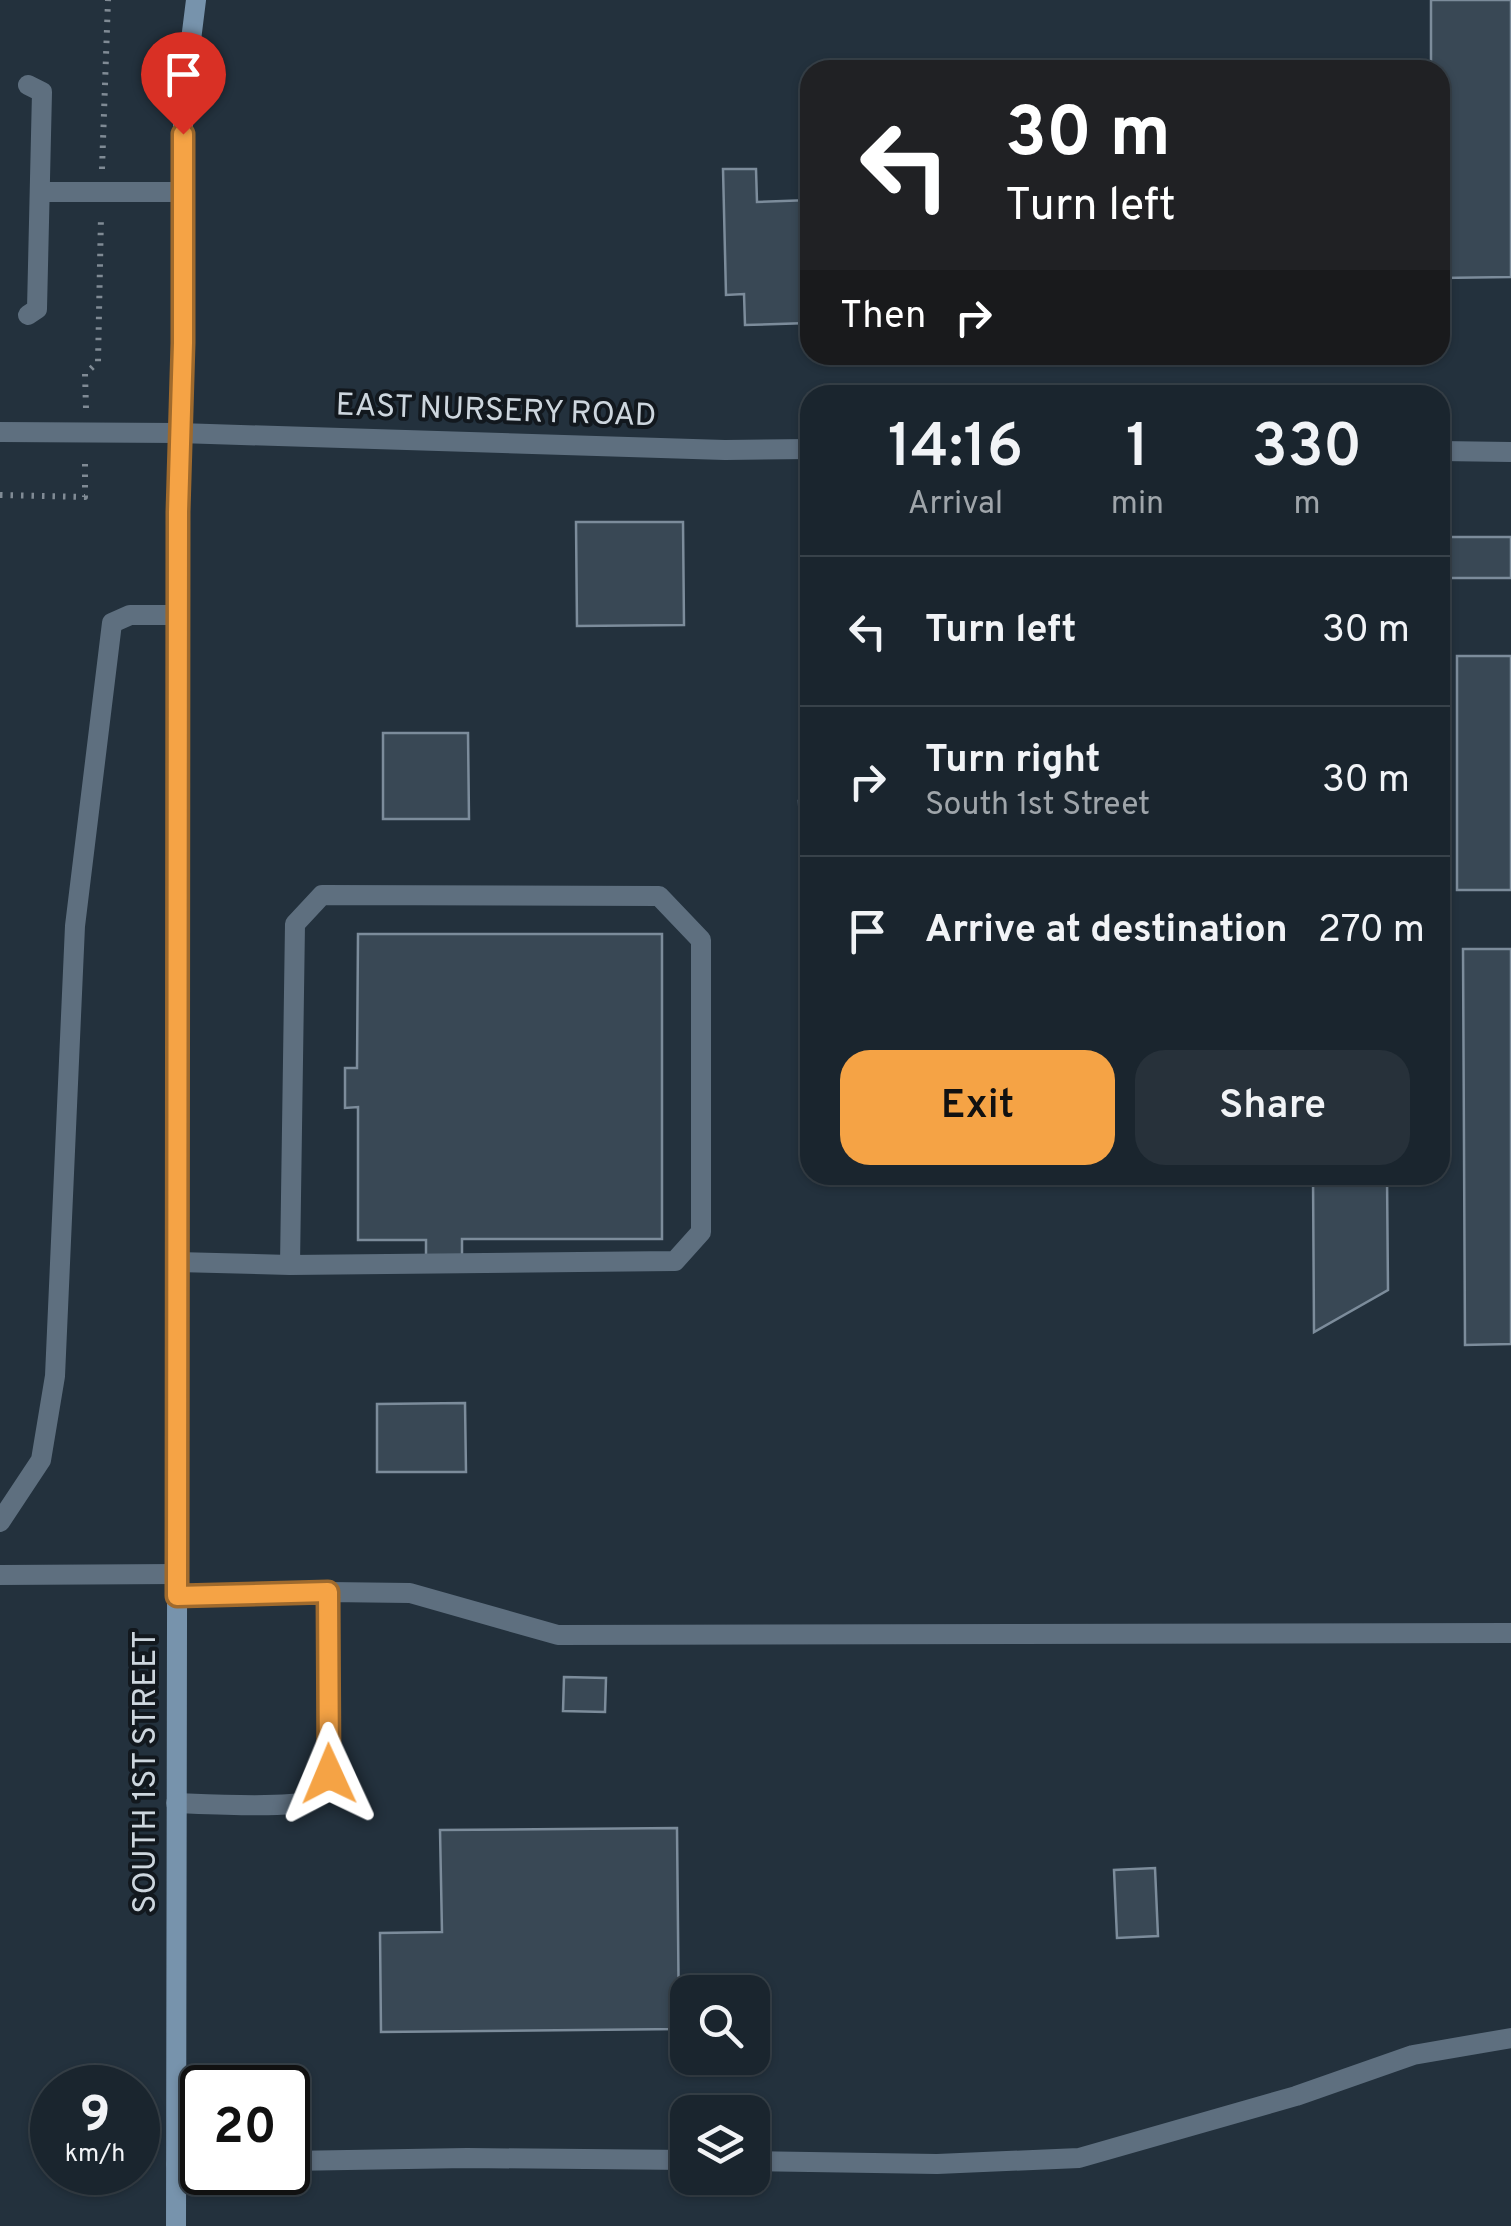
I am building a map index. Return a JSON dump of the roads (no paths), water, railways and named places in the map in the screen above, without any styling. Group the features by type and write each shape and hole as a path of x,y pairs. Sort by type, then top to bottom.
{"main road":[{"name":"SOUTH 1ST STREET","path":"176,2226 179,433 183,104 196,0"}],"street":[{"path":"28,85 42,92 38,308 28,316"},
{"path":"40,192 183,192"},
{"name":"EAST NURSERY ROAD","path":"0,432 800,449"},
{"path":"1450,451 1511,452"},
{"path":"0,1522 41,1460 54,1376 75,926 112,623 130,615 178,615"},
{"path":"178,1262 290,1264 674,1261 701,1232 701,940 659,896 322,895 295,924 290,1264"},
{"path":"0,1575 410,1593 558,1634 1511,1633"},
{"path":"176,1803 292,1804 312,1800 324,1790 329,1774 328,1592"},
{"path":"770,2161 938,2164 1079,2158 1296,2096 1413,2055 1511,2038"},
{"path":"310,2162 670,2160"},
{"path":"176,2164 180,2164"}]}
